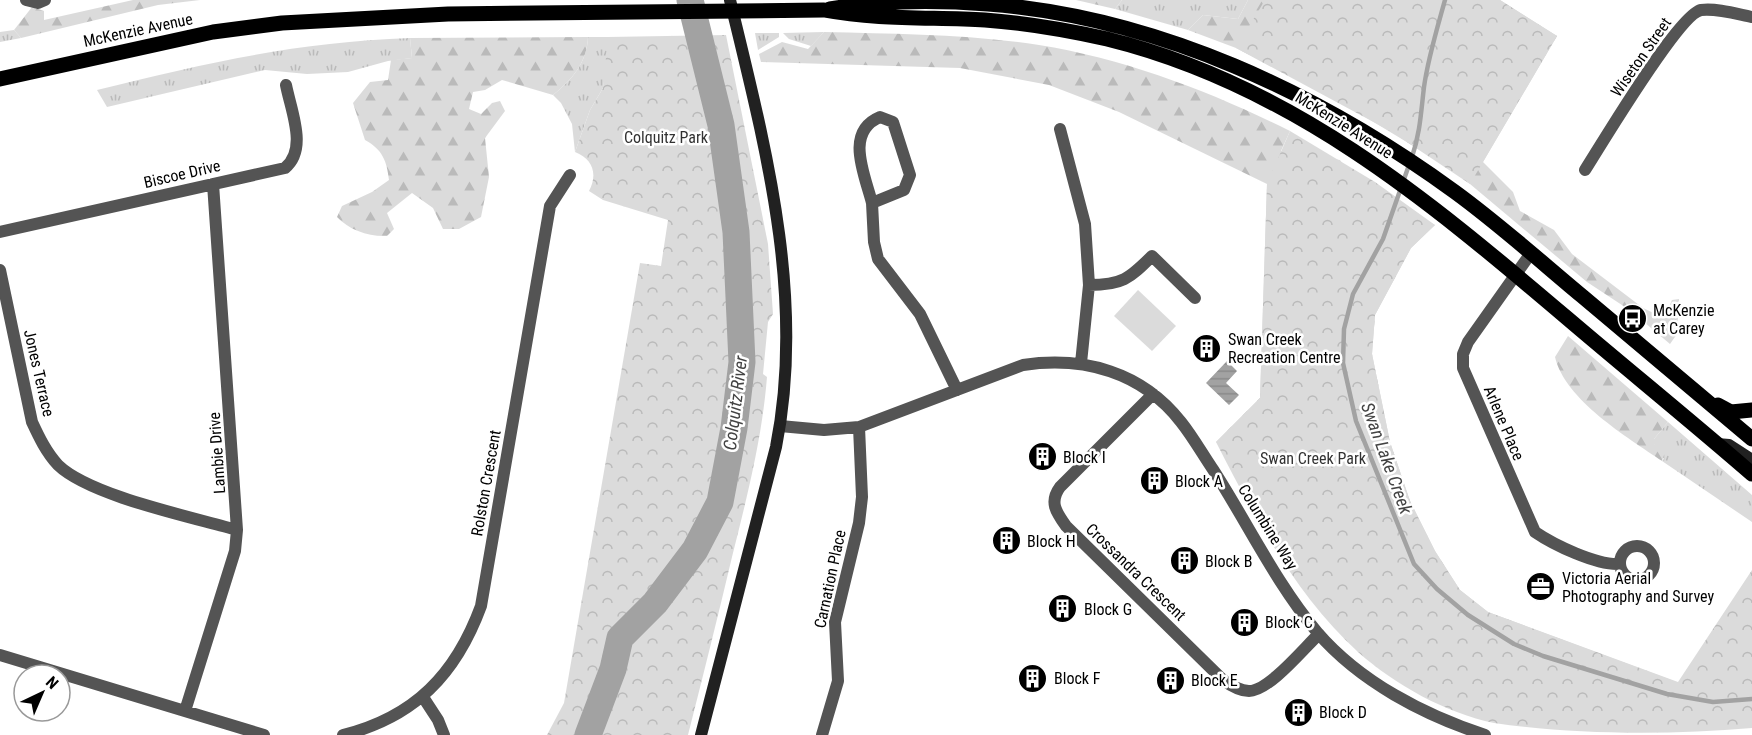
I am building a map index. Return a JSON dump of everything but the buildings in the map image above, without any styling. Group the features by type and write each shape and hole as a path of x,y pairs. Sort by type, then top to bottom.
{"main road":[{"path":"701,735 780,426 788,312 779,226 730,0"},
{"name":"McKenzie Avenue","path":"824,10 864,1 950,2 1023,8 1110,24 1175,44 1255,76 1317,106 1388,147 1429,174 1530,253 1752,439"},
{"name":"McKenzie Avenue","path":"0,79 213,32 282,23 366,17 824,10 862,17 1011,22 1110,40 1198,69 1277,104 1336,138 1381,168 1515,274 1752,474"},
{"path":"1701,396 1731,412 1752,410"},
{"path":"1717,444 1741,451 1752,460"}],"street":[{"path":"26,0 38,3 45,0"},
{"name":"Wiseton Street","path":"1585,170 1658,59 1690,16 1700,10 1752,16"},
{"name":"Biscoe Drive","path":"0,232 285,168 294,160 298,147 286,85"},
{"path":"872,203 904,190 910,175 893,122 880,117 864,128 858,143 872,203 874,242 878,259 920,314 957,390"},
{"path":"1060,129 1085,224 1089,285 1081,363"},
{"name":"Rolston Crescent","path":"343,735 378,724 423,697 462,651 481,606 550,206 570,175"},
{"name":"Lambie Drive","path":"185,711 235,551 237,531 213,184"},
{"name":"Arlene Place","path":"1530,253 1468,342 1463,354 1463,368 1535,532 1546,540 1607,564 1619,564"},
{"path":"1089,285 1121,282 1131,277 1152,256 1196,298"},
{"name":"Jones Terrace","path":"0,270 32,422 42,444 58,464 73,477 93,488 237,531"},
{"name":"Columbine Way","path":"780,426 824,430 859,427 1023,365 1047,362 1081,363 1119,373 1153,394 1182,423 1283,583 1319,634 1373,681 1407,703 1449,723 1485,735"},
{"name":"Crossandra Crescent","path":"1153,394 1054,495 1053,504 1065,526 1223,680 1234,687 1248,691 1265,685 1319,634"},
{"name":"Carnation Place","path":"822,735 838,681 835,622 859,523 862,497 859,427"},
{"path":"0,655 264,735"},
{"path":"423,697 438,720 444,735"}],"green space":[{"path":"133,0 200,0 158,5 21,38 14,30 32,7 44,11 44,20"},
{"path":"1076,0 1122,0 1115,9"},
{"path":"1122,0 1248,0 1238,19 1203,15 1188,30 1115,9"},
{"path":"1248,0 1500,0 1557,36 1483,162 1513,192 1520,211 1554,230 1572,254 1643,308 1664,318 1672,300 1679,299 1677,334 1670,344 1631,311 1587,282 1443,164 1334,98 1236,48 1188,30 1203,15 1238,19"},
{"path":"1265,0 1500,0 1557,36 1470,184 1392,132 1236,48"},
{"path":"14,30 21,38 0,42 0,32"},
{"path":"824,32 811,46 789,39 783,33"},
{"path":"824,32 932,35 1012,41 1072,51 1136,68 1199,90 1290,131 1281,151 1340,160 1358,187 1435,225 1411,248 1375,315 1372,354 1390,442 1410,501 1435,551 1460,590 1488,612 1671,680 1633,714 1216,442 1260,398 1267,184 1119,112 1049,85 960,68 761,62 759,54 782,42 808,49"},
{"path":"755,33 779,33 779,37 758,50"},
{"name":"Colquitz Park","path":"726,35 768,244 773,314 768,322 763,374 767,377 765,400 753,468 688,735 547,735 564,703 640,263 661,266 668,220 603,200 589,191 593,179 592,168 586,159 575,152 590,110 603,88 608,37"},
{"path":"588,37 619,37 606,70 603,88 590,110 575,152 572,124 561,103 553,95 578,69 585,54"},
{"path":"588,37 585,54 578,69 553,95 502,80 485,90 473,92 469,109 481,114 492,103 500,101 505,111 485,138 489,177 481,217 459,229 443,229 433,208 412,193 387,213 394,229 387,236 360,232 347,226 337,217 342,206 372,192 389,180 383,156 376,147 365,140 353,103 370,82 388,80 391,60 412,58 410,38"},
{"path":"410,38 412,58 388,61 348,72 307,74 265,70 107,107 97,90 252,55 329,44"},
{"name":"Swan Creek Park","path":"1290,131 1375,182 1435,225 1411,248 1375,315 1372,354 1390,442 1410,501 1435,551 1460,590 1488,612 1678,682 1752,570 1752,728 1656,733 1590,732 1526,727 1476,718 1440,705 1388,676 1358,652 1315,606 1261,526 1216,442 1260,398 1267,184"},
{"path":"1138,290 1176,326 1152,351 1114,316"},
{"path":"1568,336 1668,422 1654,439 1654,444 1663,447 1665,452 1662,461 1615,429 1571,388 1561,373 1555,357"},
{"path":"1668,422 1752,495 1752,522 1662,461 1664,459 1654,444 1654,439"}],"shaded area":[{"path":"1227,361 1237,371 1226,383 1239,395 1229,405 1206,383"}],"waterway":[{"name":"Colquitz River","path":"588,735 613,669 620,638 655,603 695,550 720,502 734,428 742,362 736,232 721,125 690,0"},
{"name":"Swan Lake Creek","path":"1412,157 1419,131 1428,65 1445,0"},
{"name":"Swan Lake Creek","path":"1409,165 1383,239 1353,294 1344,329 1343,363 1356,421 1414,564 1437,589 1468,615 1514,644 1543,656 1667,694 1713,702 1752,699"}],"place":[{"name":"McKenzie at Carey","path":"1632,319"},
{"name":"Swan Creek Recreation Centre","path":"1207,348"},
{"name":"Block I","path":"1042,457"},
{"name":"Block A","path":"1154,481"},
{"name":"Block H","path":"1006,541"},
{"name":"Block B","path":"1184,561"},
{"name":"Victoria Aerial Photography and Survey","path":"1541,587"},
{"name":"Block G","path":"1063,609"},
{"name":"Block C","path":"1244,622"},
{"name":"Block F","path":"1033,678"},
{"name":"Block E","path":"1170,680"},
{"name":"Block D","path":"1298,712"}]}
